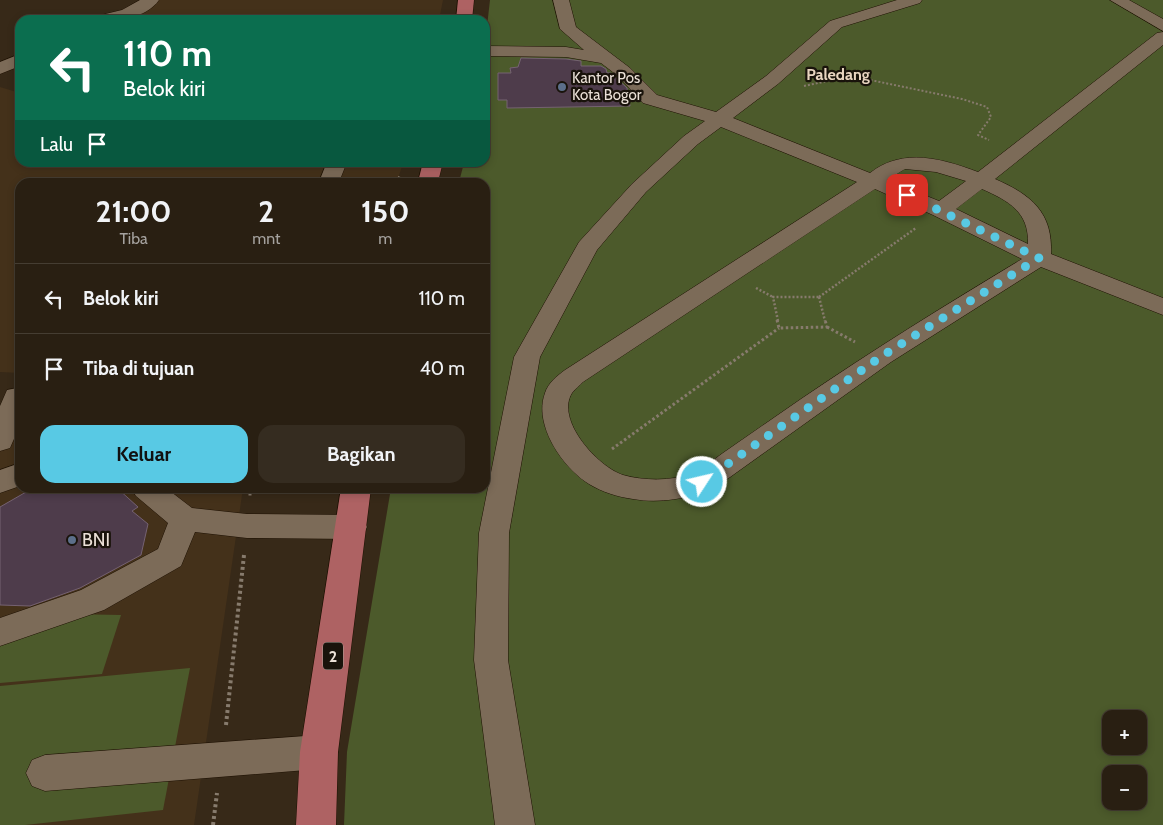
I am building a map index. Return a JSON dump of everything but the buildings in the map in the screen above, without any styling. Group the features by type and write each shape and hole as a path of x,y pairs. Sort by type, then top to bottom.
{"main road":[{"path":"464,15 466,0"},
{"name":"2","path":"316,825 319,752 356,493"}],"street":[{"path":"122,15 151,0"},
{"path":"560,0 568,29 627,74 650,99 719,119 873,181 941,210 1039,258 1163,307"},
{"path":"515,825 491,660 494,542 527,357 587,247 638,188 691,140 772,80 836,24 914,0"},
{"path":"1118,0 1163,26"},
{"path":"941,210 1163,37"},
{"path":"490,51 566,52 606,58"},
{"path":"0,69 15,62"},
{"path":"913,163 948,168 980,180 1019,202 1032,214 1040,232 1039,258 882,356 702,482 675,490 647,491 610,482 587,467 563,436 555,410 558,391 574,376 894,166 913,163"},
{"path":"0,441 12,397"},
{"path":"0,482 15,476"},
{"path":"152,493 185,519 247,526 352,528"},
{"path":"0,632 92,600 170,557 185,519"},
{"path":"45,773 319,752"}],"path":[{"path":"799,88 851,76 962,99 988,108 991,117 978,135 1016,153"},
{"path":"780,328 773,297 819,297 941,210"},
{"path":"587,467 780,328 827,327 819,297"},
{"path":"212,825 222,758 250,493"}],"shaded area":[{"path":"151,0 443,0 440,15 127,14"},
{"path":"0,87 15,92 15,167 402,167 398,178 15,178 15,373 0,372"},
{"path":"0,423 15,424 15,493 242,493 194,825 0,825"}],"green space":[{"path":"490,0 1163,0 1163,825 344,825 347,752 390,493 490,493 490,178 460,178 463,167 490,167 490,15 488,15"},
{"path":"67,614 121,615 102,674 0,683 0,643"},
{"path":"190,668 163,810 25,825 0,825 0,686"}],"place":[{"name":"Kantor Pos Kota Bogor","path":"562,87"},
{"name":"BNI","path":"72,540"}],"district":[{"name":"Paledang","path":"838,74"}],"route":[{"path":"702,482 882,356 1039,258 907,195"}]}
